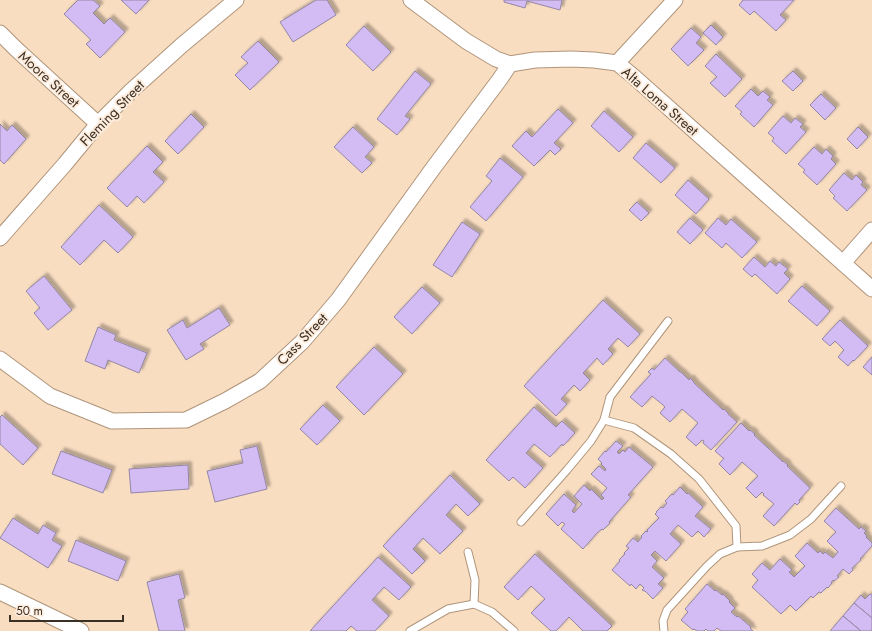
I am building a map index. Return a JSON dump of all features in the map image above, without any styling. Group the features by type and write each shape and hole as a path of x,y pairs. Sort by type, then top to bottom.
{"street":[{"name":"Fleming Street","path":"0,238 98,124 131,91 182,45 236,0"},
{"path":"411,0 466,41 496,59 510,64"},
{"path":"617,63 675,0"},
{"name":"Moore Street","path":"0,33 98,124"},
{"name":"Alta Loma Street","path":"510,64 535,60 571,59 617,63 872,289"},
{"name":"Cass Street","path":"0,359 50,396 112,421 186,420 225,401 260,381 302,342 338,300 510,64"},
{"path":"843,263 872,230"},
{"path":"0,592 81,631"}],"lane":[{"path":"521,522 591,441 604,420 610,397 668,321"},
{"path":"604,420 634,428 671,454 699,479 736,526 737,547"},
{"path":"664,631 664,614 706,566 720,554 737,547 762,546 790,535 811,519 840,486"},
{"path":"468,552 475,580 474,604"},
{"path":"410,631 448,609 474,604 492,612 514,631"}],"building":[{"path":"78,0 93,0 100,6 93,13 104,24 110,18 125,32 100,58 86,44 91,40 64,14"},
{"path":"121,0 149,0 136,14"},
{"path":"316,0 327,0 336,15 293,42 280,22"},
{"path":"504,0 562,0 560,10 527,1 525,8 504,2"},
{"path":"743,0 794,0 780,15 786,20 776,31 754,11 750,15 739,5"},
{"path":"711,25 723,37 716,45 703,33"},
{"path":"364,26 391,52 373,71 346,45"},
{"path":"691,28 701,37 696,43 704,50 688,66 671,49"},
{"path":"258,41 279,62 250,90 235,75 248,63 241,57"},
{"path":"716,54 742,79 725,97 710,83 717,77 705,66"},
{"path":"415,71 431,84 405,116 410,119 397,135 377,119"},
{"path":"793,71 803,81 793,91 782,81"},
{"path":"751,89 758,96 763,91 770,97 767,100 773,105 754,127 740,114 742,112 735,106"},
{"path":"821,94 836,108 825,120 810,105"},
{"path":"558,109 573,123 554,143 561,149 555,155 550,150 534,166 512,146 526,131 532,137"},
{"path":"604,111 633,137 619,152 591,126"},
{"path":"191,114 204,127 178,154 165,141"},
{"path":"783,116 791,123 795,118 803,124 800,127 806,132 786,154 772,141 774,138 768,133"},
{"path":"0,124 7,131 12,125 26,139 4,164 0,160"},
{"path":"353,127 374,147 365,157 372,163 362,173 334,147"},
{"path":"858,127 868,137 857,149 847,139"},
{"path":"646,143 675,168 661,183 633,158"},
{"path":"147,146 163,162 153,172 164,182 144,203 137,196 127,207 107,188"},
{"path":"814,147 822,154 826,149 833,156 831,159 836,164 817,185 803,172 805,170 798,164"},
{"path":"500,158 523,177 486,221 470,207 492,181 486,176"},
{"path":"844,173 852,180 856,175 863,182 861,185 867,190 847,211 833,198 835,196 829,190"},
{"path":"688,180 709,199 696,214 675,195"},
{"path":"637,202 649,213 641,221 629,210"},
{"path":"99,205 133,237 118,253 104,240 80,265 61,247"},
{"path":"690,218 703,230 690,244 677,232"},
{"path":"718,218 726,225 731,219 757,242 742,258 726,243 722,248 705,233"},
{"path":"462,222 480,234 452,277 433,265"},
{"path":"754,257 765,267 770,261 776,266 779,262 788,269 784,273 790,279 777,294 755,274 752,277 743,269"},
{"path":"44,276 72,310 48,330 34,313 40,308 26,291"},
{"path":"802,286 830,311 817,326 788,301"},
{"path":"422,287 440,303 412,334 394,317"},
{"path":"603,300 640,334 628,347 618,338 608,349 613,354 603,365 597,358 583,373 590,380 580,391 574,385 561,399 567,404 556,416 524,386"},
{"path":"219,308 230,325 200,344 204,349 186,360 167,330 183,320 187,328"},
{"path":"840,320 868,346 848,366 838,357 844,350 835,341 830,346 822,339"},
{"path":"98,327 116,335 114,340 147,353 139,373 108,360 105,369 85,361"},
{"path":"374,347 403,374 364,415 336,387"},
{"path":"872,357 872,375 863,367"},
{"path":"665,358 689,380 690,378 737,422 711,450 703,443 704,441 702,440 696,446 686,437 698,423 682,409 670,422 660,413 665,407 652,396 642,407 630,397 651,374 648,372 652,368 654,370"},
{"path":"323,405 340,421 317,445 300,429"},
{"path":"534,407 556,427 562,421 575,433 550,457 534,444 526,453 543,468 525,488 513,477 509,481 486,460"},
{"path":"2,415 38,448 23,465 0,444 0,417"},
{"path":"741,423 788,465 787,466 810,488 799,500 800,502 797,505 795,503 774,526 763,516 774,504 763,495 764,494 762,492 756,498 746,488 758,476 742,462 730,475 719,464 724,458 715,451"},
{"path":"616,441 623,446 617,452 619,454 623,450 625,452 629,447 653,467 628,495 631,497 609,522 610,523 603,530 602,529 597,533 583,549 561,529 565,524 562,522 558,526 546,514 564,494 576,505 572,511 574,513 582,504 574,496 584,485 590,491 591,489 602,500 604,498 601,495 607,488 591,474 599,466 605,471 606,469 598,459"},
{"path":"257,446 267,489 215,502 207,471 243,463 240,450"},
{"path":"61,451 112,470 103,493 52,474"},
{"path":"188,465 189,489 131,493 129,469"},
{"path":"450,475 480,504 468,516 456,504 446,515 463,531 440,554 423,538 413,549 425,561 412,574 383,546"},
{"path":"680,487 703,507 695,516 711,529 704,537 698,531 692,537 678,525 670,534 681,544 666,561 655,551 651,555 657,561 652,567 664,578 658,584 663,588 653,599 642,590 644,588 640,584 636,589 631,584 630,586 612,570 629,548 626,546 633,538 638,542 642,537 641,536 648,531 647,530 659,518 655,514 656,512 661,507 663,508 667,503 665,501"},
{"path":"836,508 859,529 861,527 866,531 864,533 872,543 872,546 860,559 861,560 852,568 853,570 849,574 843,569 837,576 839,577 834,581 833,580 828,588 827,587 821,593 819,592 813,598 811,596 796,611 790,605 781,614 752,587 758,580 752,574 762,563 770,570 780,559 792,570 789,572 794,577 805,566 795,556 807,543 818,553 820,551 823,554 825,552 833,558 838,552 827,541 836,532 824,521"},
{"path":"13,518 38,534 43,525 56,533 52,540 62,546 48,568 0,538"},
{"path":"76,540 126,561 118,581 68,561"},
{"path":"535,554 612,626 607,631 583,631 569,617 556,631 551,631 531,613 545,599 531,586 518,600 504,587"},
{"path":"378,557 411,587 399,600 384,587 372,600 389,616 375,631 357,631 351,626 346,631 310,631"},
{"path":"179,574 185,598 178,600 185,631 159,631 147,582"},
{"path":"707,584 715,591 716,590 722,595 723,594 730,601 729,602 735,608 731,612 751,627 750,628 753,631 721,631 717,628 714,631 708,631 706,629 704,631 697,631 694,629 693,630 681,620 688,612 685,609"},
{"path":"870,594 872,595 872,618 854,603 861,595 865,599"},
{"path":"854,603 872,618 872,631 861,631 843,616"},
{"path":"843,616 861,631 830,631"}]}
